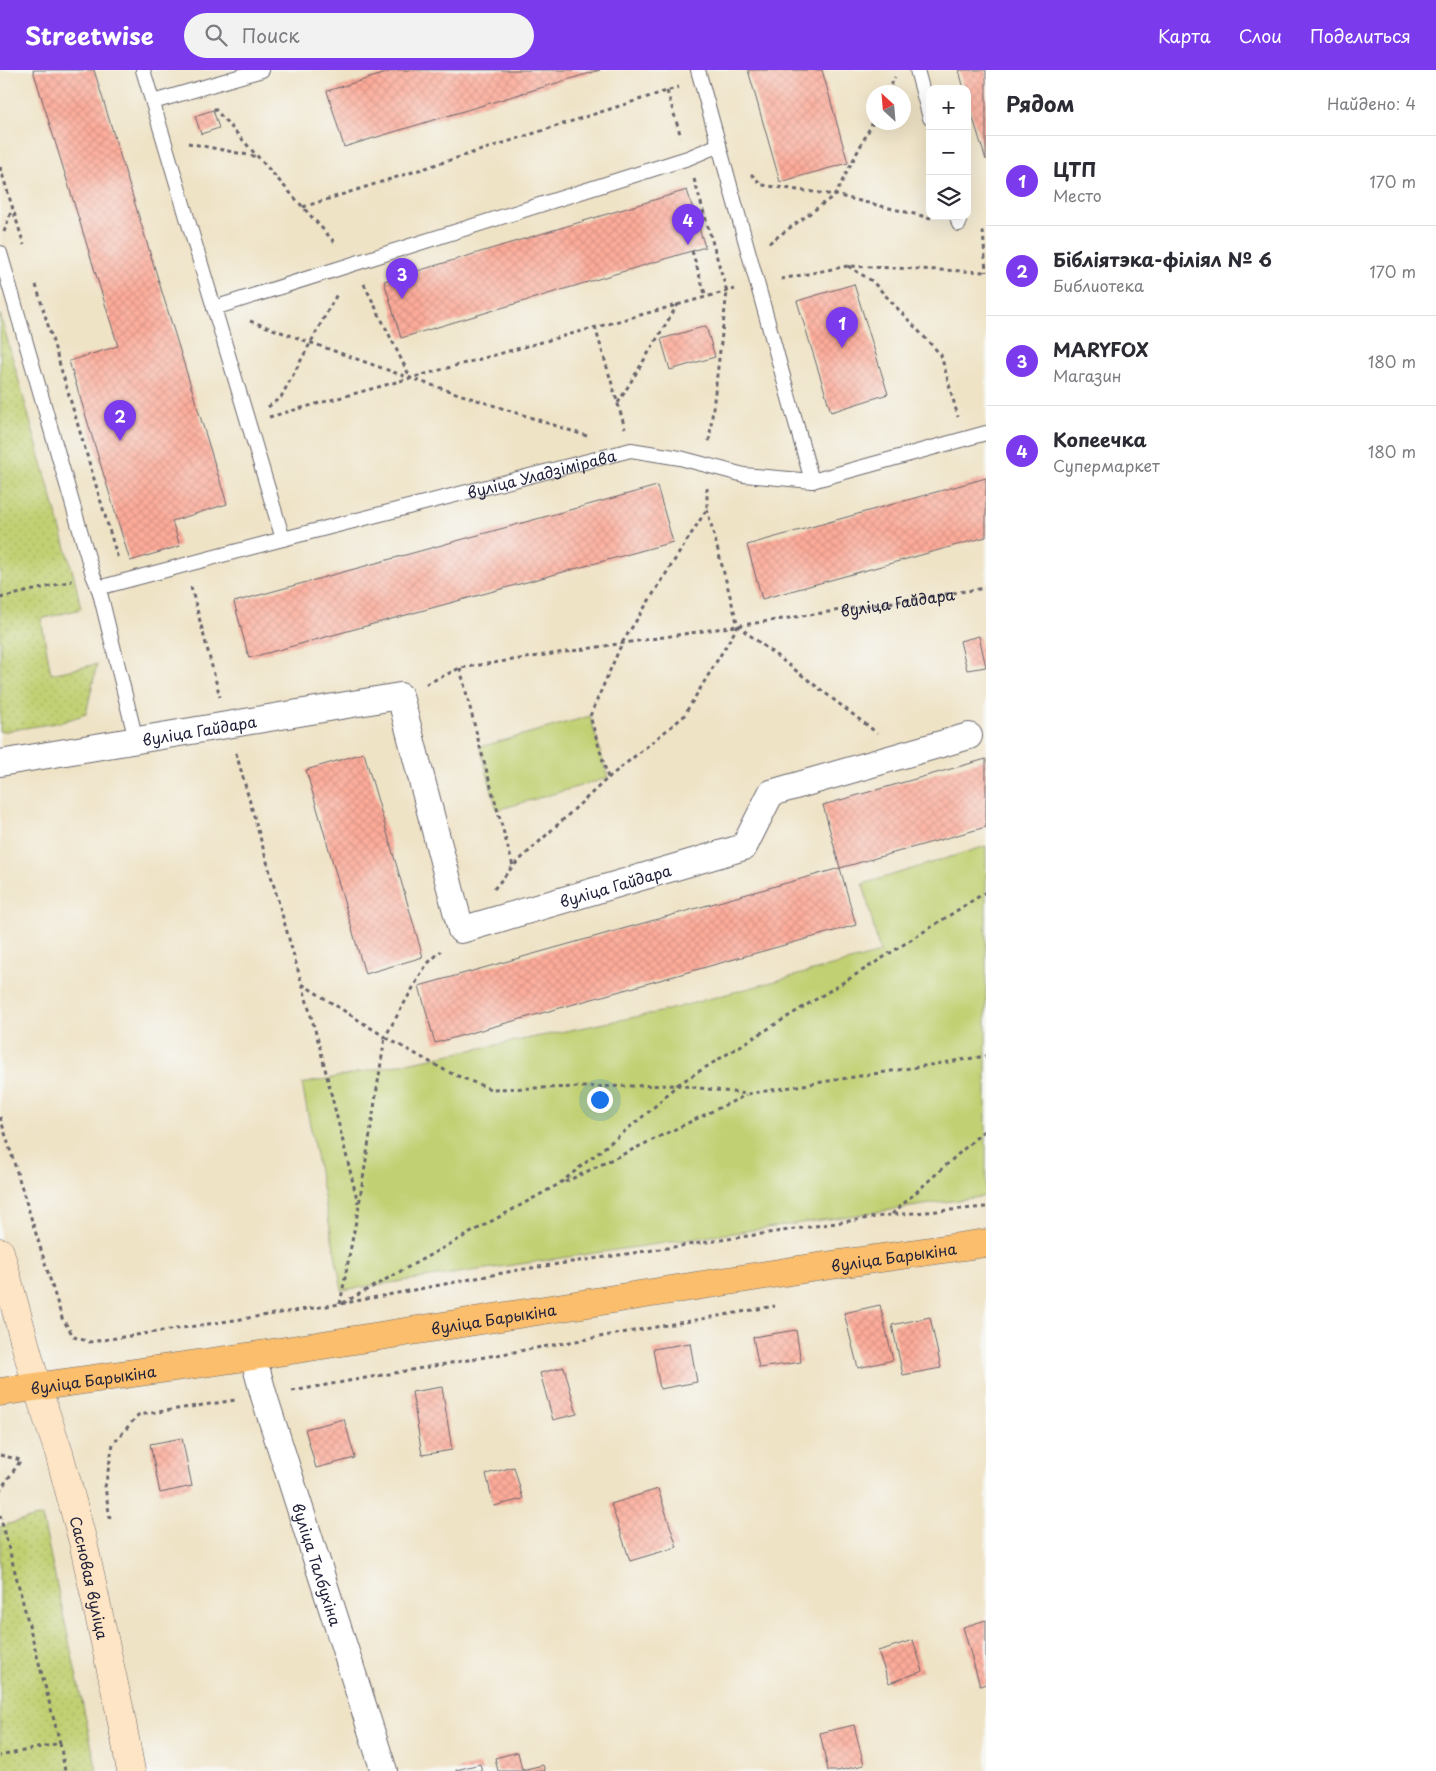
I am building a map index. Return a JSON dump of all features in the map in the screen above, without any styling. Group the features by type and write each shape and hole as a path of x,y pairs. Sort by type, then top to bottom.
{"main road":[{"name":"вуліца Барыкіна","path":"0,1392 254,1356 794,1271 986,1244"},
{"path":"0,1252 37,1386"},
{"name":"Сасновая вуліца","path":"37,1386 59,1453 83,1542 131,1771"}],"street":[{"name":"вуліца Гайдара","path":"0,763 400,696"},
{"path":"400,696 461,930"},
{"name":"вуліца Гайдара","path":"461,930 744,847 771,793 969,736"},
{"name":"вуліца Талбухіна","path":"254,1356 264,1396 384,1771"}],"lane":[{"path":"143,70 283,539"},
{"path":"153,102 262,70"},
{"path":"916,70 926,104"},
{"path":"699,75 812,480"},
{"path":"214,308 688,158 719,145"},
{"path":"0,253 98,588 136,740"},
{"name":"вуліца Уладзімірава","path":"98,588 631,450 680,458 744,474 812,480 986,433"}],"path":[{"path":"891,85 899,70"},
{"path":"303,207 667,91 699,75"},
{"path":"196,89 354,263 410,378"},
{"path":"667,91 727,292 707,465 707,509 738,626 905,754"},
{"path":"727,292 750,257 836,195 869,130"},
{"path":"164,138 258,157"},
{"path":"719,145 762,185 836,195 926,213"},
{"path":"0,167 24,245"},
{"path":"3,235 12,207"},
{"path":"248,424 678,304 758,284 848,266 986,272 984,231 958,220"},
{"path":"692,251 706,297"},
{"path":"281,397 354,263"},
{"path":"848,266 872,281 941,355 964,439"},
{"path":"35,283 120,567"},
{"path":"618,404 678,304"},
{"path":"214,308 410,378 631,450"},
{"path":"595,327 631,450"},
{"path":"608,778 590,716 622,643 707,509"},
{"path":"186,564 228,725 319,1044 358,1205"},
{"path":"0,598 75,580"},
{"name":"вуліца Гайдара","path":"400,696 460,668 986,588"},
{"path":"490,894 513,866 608,778 683,716 738,626"},
{"path":"460,668 513,866"},
{"path":"559,1184 651,1110 677,1085 986,892"},
{"path":"340,1304 385,1037 426,966 461,930"},
{"path":"302,984 385,1037 448,1072 490,1089 677,1085 747,1094 986,1056"},
{"path":"340,1304 559,1184 747,1094"},
{"path":"0,1117 62,1318 74,1338 90,1342 340,1304 518,1270 890,1215 986,1207"},
{"path":"890,1215 986,1129"},
{"path":"113,1444 138,1415 264,1396 781,1305"},
{"path":"0,1455 21,1460 0,1490"},
{"path":"0,1514 60,1743 65,1771"},
{"path":"0,1756 60,1743"}],"green space":[{"path":"0,314 75,580 81,609 41,619 51,674 97,664 86,714 62,722 0,732"},
{"path":"590,716 608,778 497,810 480,747"},
{"path":"986,846 986,1196 342,1290 302,1084 660,1012 880,953 863,884"},
{"path":"42,1516 97,1771 0,1771 0,1526"}],"building":[{"path":"33,70 94,70 227,504 172,521 180,546 130,561 69,361 118,346"},
{"path":"396,70 600,70 344,147 327,91"},
{"path":"748,70 822,70 848,163 780,182"},
{"path":"959,70 986,70 986,160 971,112 971,85 963,85"},
{"path":"213,110 219,128 201,134 195,116"},
{"path":"687,190 705,247 401,338 384,281"},
{"path":"854,284 888,394 831,412 797,301"},
{"path":"706,326 715,357 670,370 661,339"},
{"path":"986,478 986,537 762,599 747,545"},
{"path":"657,486 673,542 249,658 234,602"},
{"path":"979,636 986,667 967,670 960,641"},
{"path":"364,753 423,957 365,974 306,770"},
{"path":"986,759 986,827 840,868 823,805"},
{"path":"840,868 856,925 435,1043 419,986"},
{"path":"880,1305 893,1360 858,1368 844,1313"},
{"path":"930,1317 941,1368 903,1375 892,1325"},
{"path":"796,1330 801,1362 759,1368 753,1337"},
{"path":"690,1343 697,1382 660,1389 653,1349"},
{"path":"564,1367 577,1414 553,1420 540,1373"},
{"path":"442,1387 452,1450 422,1455 412,1392"},
{"path":"344,1419 355,1458 316,1468 305,1429"},
{"path":"182,1438 192,1486 160,1493 150,1444"},
{"path":"514,1467 523,1499 494,1506 486,1474"},
{"path":"658,1489 677,1547 630,1561 611,1504"},
{"path":"986,1620 986,1684 980,1686 963,1627"},
{"path":"913,1640 923,1671 889,1683 878,1651"},
{"path":"854,1725 864,1765 828,1771 820,1733"},
{"path":"518,1752 522,1770 543,1765 545,1771 498,1771 495,1758"},
{"path":"480,1764 482,1771 456,1771 456,1770"}],"place":[{"name":"Копеечка","path":"688,245"},
{"name":"MARYFOX","path":"402,299"},
{"name":"ЦТП","path":"842,348"},
{"name":"Бібліятэка-філіял № 6","path":"120,441"}]}
